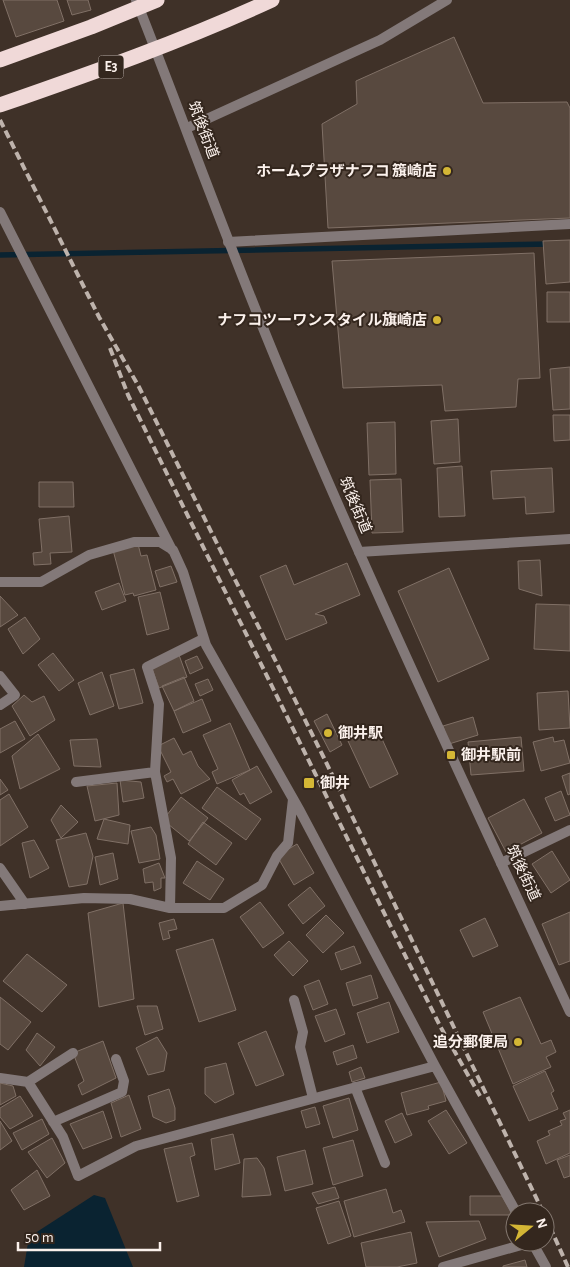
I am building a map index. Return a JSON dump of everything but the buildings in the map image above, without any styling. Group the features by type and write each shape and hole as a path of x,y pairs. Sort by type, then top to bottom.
{"highway":[{"path":"0,60 91,27 157,0"},
{"name":"E3","path":"0,105 110,67 220,24 272,0"}],"street":[{"name":"筑後街道","path":"136,0 228,243 359,552 570,1012"},
{"path":"186,128 380,40 447,0"},
{"path":"0,212 173,550 183,572 203,639 293,798 435,1066 510,1202"},
{"path":"228,243 570,224"},
{"path":"359,552 570,539"},
{"path":"0,582 40,582 89,555 134,542 160,542 173,550"},
{"path":"170,908 171,858 155,772 159,704 147,666 203,639"},
{"path":"0,676 15,695 0,705"},
{"path":"76,782 155,772"},
{"path":"0,906 84,898 121,898 170,908 224,908 262,885 277,856 288,844 293,798"},
{"path":"501,863 570,830"},
{"path":"0,868 25,904"},
{"path":"294,1000 302,1032 300,1047 313,1098"},
{"path":"0,1078 28,1082 73,1053"},
{"path":"53,1122 122,1092 124,1081 116,1059"},
{"path":"28,1082 63,1137 78,1176 136,1146 435,1066"},
{"path":"355,1087 385,1164"},
{"path":"442,1267 505,1250"},
{"path":"538,1252 546,1267"}],"water":[{"path":"94,1195 105,1198 133,1267 24,1267 29,1237"}],"waterway":[{"path":"0,255 550,244"}],"railway":[{"path":"0,120 99,317 139,387 324,758 538,1202"},
{"path":"110,348 128,395 440,1026 480,1096"},
{"path":"555,1238 568,1267"}],"place":[{"name":"ホームプラザナフコ 籏崎店","path":"447,171"},
{"name":"ナフコツーワンスタイル旗崎店","path":"437,320"},
{"name":"御井駅","path":"328,733"},
{"name":"御井駅前","path":"451,755"},
{"name":"御井","path":"309,783"},
{"name":"追分郵便局","path":"518,1042"}]}
